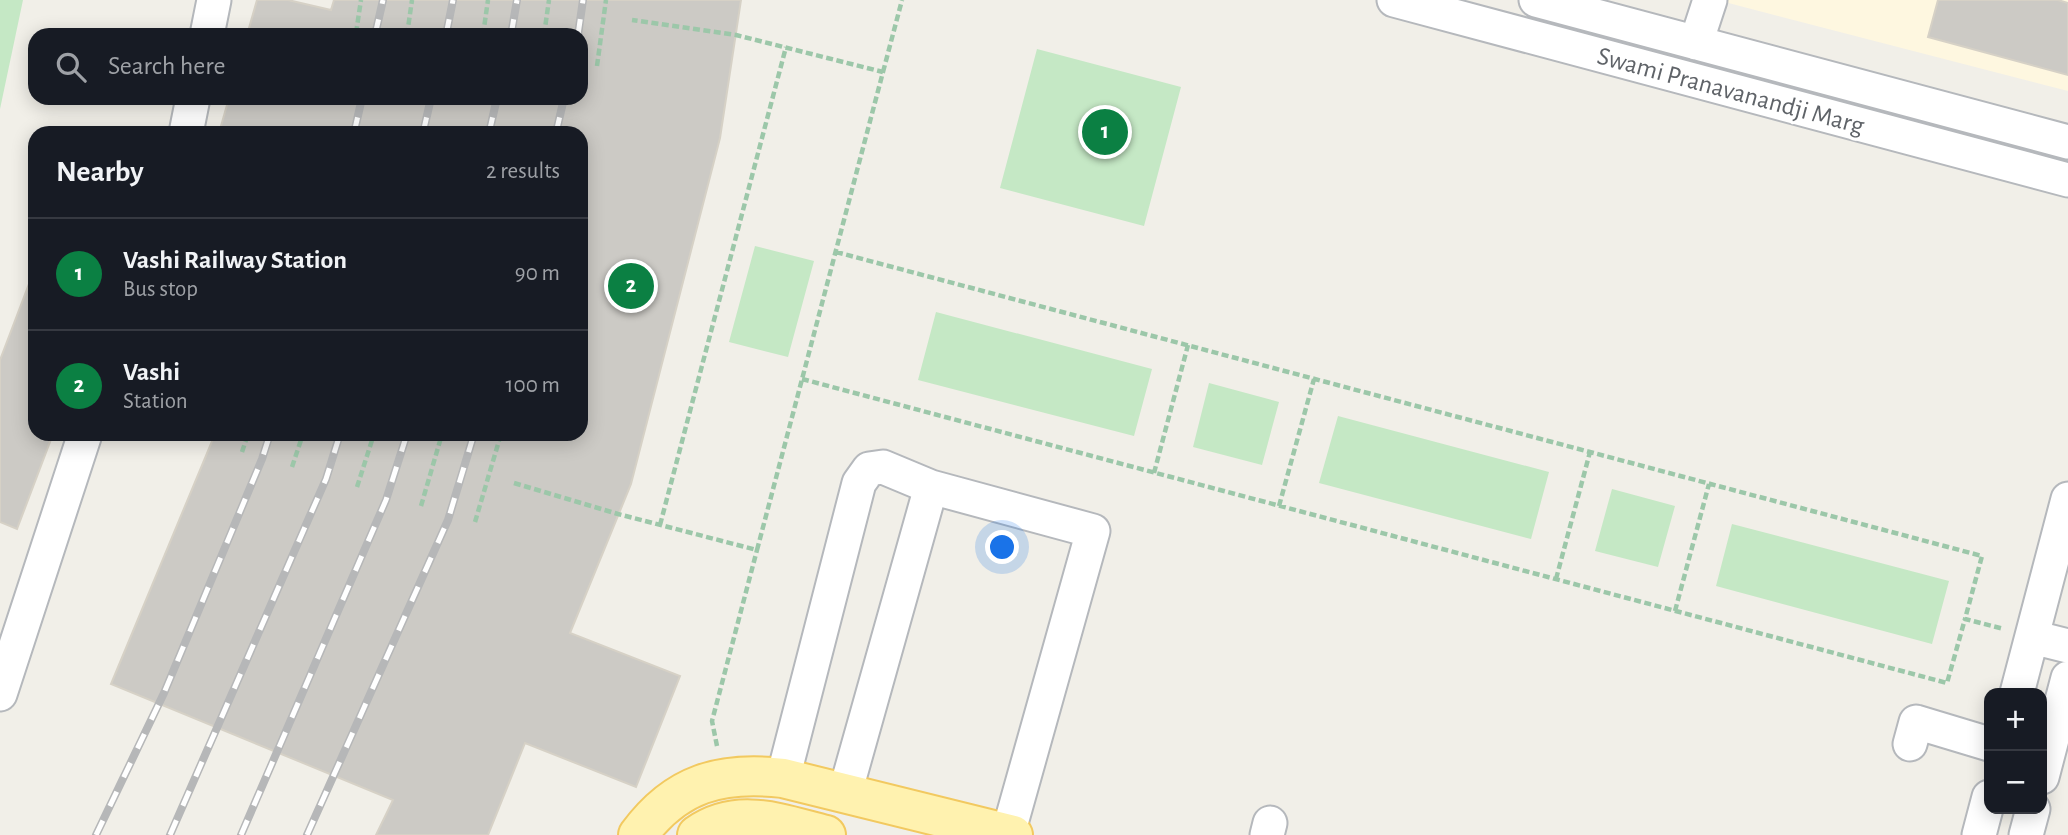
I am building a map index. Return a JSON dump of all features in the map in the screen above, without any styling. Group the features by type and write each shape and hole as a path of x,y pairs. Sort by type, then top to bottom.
{"main road":[{"path":"638,835 661,807 689,788 724,777 755,775 783,778 1011,834"},
{"path":"697,835 709,827 732,819 775,822 826,835"}],"street":[{"path":"208,28 214,0"},
{"name":"Swami Pranavanandji Marg","path":"1394,0 2068,180"},
{"path":"1696,43 1710,0"},
{"path":"1544,41 1545,2"},
{"name":"Swami Pranavanandji Marg","path":"1545,2 1644,14 1696,43 2068,142"},
{"path":"187,126 192,105"},
{"path":"1952,149 1962,114"},
{"path":"0,694 83,441"},
{"path":"783,778 859,483 869,469 883,467 931,487 1093,531 1011,834"},
{"path":"845,793 931,487"},
{"path":"2018,688 2068,499"},
{"path":"2032,637 2068,646"},
{"path":"2047,758 2068,678"},
{"path":"1910,744 1916,722 1984,742"},
{"path":"1979,835 1985,814"},
{"path":"2026,835 2032,814"}],"path":[{"path":"357,28 361,0"},
{"path":"408,28 412,0"},
{"path":"483,28 488,0"},
{"path":"545,28 550,0"},
{"path":"597,66 607,0"},
{"path":"724,777 712,720 902,0"},
{"path":"632,20 736,35 883,72"},
{"path":"660,525 786,47"},
{"path":"802,379 1947,683 1982,556 835,252"},
{"path":"1154,473 1188,345"},
{"path":"1279,506 1314,379"},
{"path":"242,452 246,441"},
{"path":"292,467 301,441"},
{"path":"358,487 372,441"},
{"path":"421,506 440,441"},
{"path":"475,522 499,441"},
{"path":"1556,579 1590,452"},
{"path":"514,483 757,550"},
{"path":"1675,611 1709,484"},
{"path":"1965,619 2032,637"}],"shaded area":[{"path":"1718,0 2068,0 2068,91 1736,5"}],"green space":[{"path":"0,0 23,0 0,109"},
{"path":"1037,49 1181,87 1144,226 1000,188"},
{"path":"755,246 814,261 788,357 729,342"},
{"path":"936,312 1152,369 1134,436 918,380"},
{"path":"1209,383 1279,402 1262,465 1193,447"},
{"path":"1338,416 1549,472 1531,539 1319,483"},
{"path":"1612,489 1675,506 1658,567 1595,551"},
{"path":"1732,524 1949,581 1932,644 1716,586"}],"building":[{"path":"257,0 288,0 331,10 334,0 741,0 720,138 631,484 570,633 680,676 636,787 525,743 488,835 376,835 393,800 111,684 212,441 588,441 588,126 221,126 227,105 588,105 588,28 249,28"},
{"path":"1938,0 2058,0 2068,3 2068,75 1928,37"},
{"path":"28,286 28,441 50,441 17,529 0,522 0,360"}],"railway":[{"path":"377,28 383,0"},
{"path":"447,28 453,0"},
{"path":"512,28 517,0"},
{"path":"579,28 583,0"},
{"path":"356,126 360,105"},
{"path":"425,126 429,105"},
{"path":"491,126 495,105"},
{"path":"558,126 562,105"},
{"path":"96,835 164,693 268,441"},
{"path":"170,835 326,479 338,441"},
{"path":"241,835 386,500 405,441"},
{"path":"307,835 448,520 472,441"}],"place":[{"name":"Vashi Railway Station","path":"1105,132"},
{"name":"Vashi","path":"631,286"}]}
